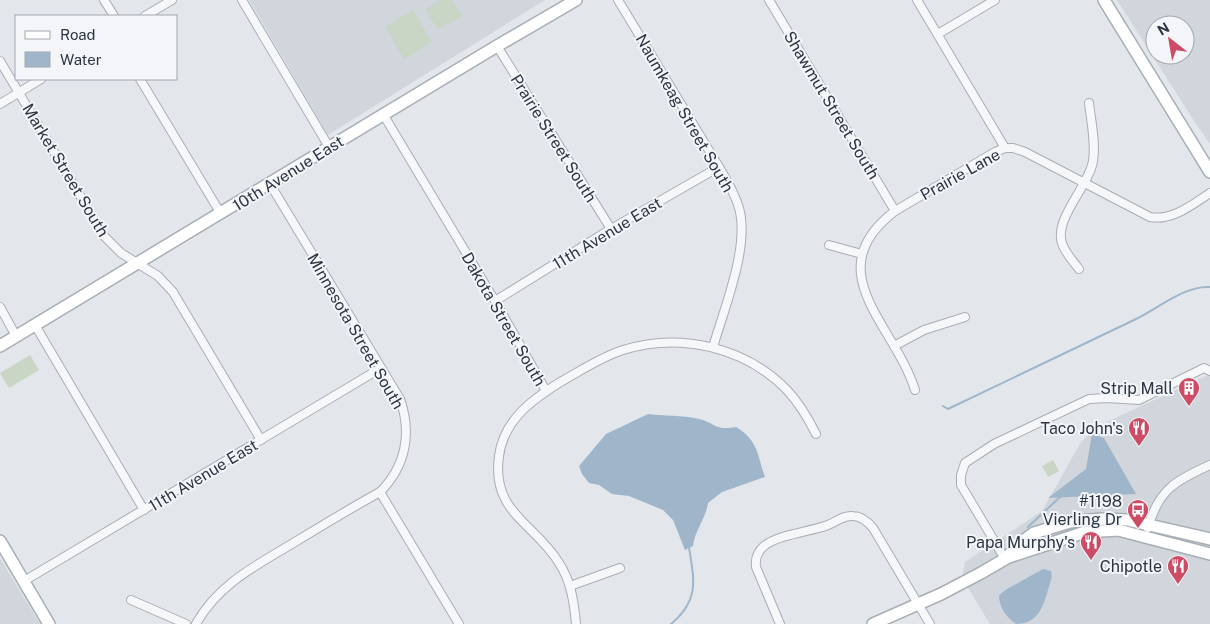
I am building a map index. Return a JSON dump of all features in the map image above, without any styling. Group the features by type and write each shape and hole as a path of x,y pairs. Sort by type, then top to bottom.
{"main road":[{"name":"10th Avenue East","path":"0,346 221,214 383,114 576,0"},
{"path":"1104,0 1210,172"},
{"path":"1005,558 1023,541 1034,534 1070,522 1101,519 1127,520 1210,539"},
{"path":"873,624 956,586 1005,558 1085,532 1118,530 1210,554"},
{"path":"0,541 49,624"}],"street":[{"path":"104,0 113,15"},
{"path":"147,15 172,0"},
{"path":"242,0 329,147"},
{"name":"Naumkeag Street South","path":"618,0 720,167 739,209 742,230 740,256 713,347"},
{"name":"Shawmut Street South","path":"769,0 896,211"},
{"path":"917,0 1005,148"},
{"path":"938,34 995,0"},
{"name":"Prairie Street South","path":"497,46 611,229"},
{"name":"Market Street South","path":"0,60 100,230 113,246 137,264 158,276 173,292 261,440"},
{"path":"0,104 39,80"},
{"path":"141,80 221,214"},
{"path":"1079,269 1065,250 1061,235 1066,218 1093,161 1089,103"},
{"name":"Dakota Street South","path":"383,114 496,301 546,391 518,413 505,434 499,456 499,480 501,490 510,508 554,554 566,575 570,586 576,624"},
{"name":"Prairie Lane","path":"916,390 907,367 871,307 863,289 862,254 867,241 875,229 896,211 1005,148 1020,149 1142,214 1157,218 1173,215 1210,194"},
{"name":"11th Avenue East","path":"496,301 611,229 720,167"},
{"name":"Minnesota Street South","path":"196,624 207,607 227,585 260,563 380,492 388,484 399,467 406,445 406,421 400,400 270,184"},
{"path":"829,245 862,254"},
{"path":"0,307 16,336"},
{"path":"894,346 924,330 965,317"},
{"path":"35,325 144,510"},
{"path":"546,391 597,361 623,350 668,342 713,347 755,364 778,382 802,409 816,434"},
{"name":"11th Avenue East","path":"24,580 381,368"},
{"path":"1005,558 961,485 961,475 966,463 994,444 1089,399 1139,400 1204,368 1210,371"},
{"path":"1145,537 1155,506 1172,484 1210,465"},
{"path":"380,492 459,624"},
{"path":"780,624 756,567 755,560 760,550 774,541 853,516 863,519 872,528 930,624"},
{"path":"570,586 620,568"},
{"path":"131,600 186,624"}],"shaded area":[{"path":"249,0 545,0 328,135"},
{"path":"1117,0 1210,0 1210,144 1158,65 1195,65 1195,15 1145,15 1145,44"},
{"path":"1210,374 1210,624 990,624 962,578 965,562 1042,511 1081,442 1098,426"},
{"path":"0,558 40,624 0,624"}],"green space":[{"path":"441,0 452,0 462,16 438,30 425,9"},
{"path":"413,10 432,42 404,59 385,27"},
{"path":"30,355 39,370 9,388 0,373"},
{"path":"1053,460 1059,471 1048,477 1042,466"}],"water":[{"path":"648,414 693,418 723,428 736,427 744,432 753,443 765,477 722,492 708,503 693,546 685,550 673,520 663,510 629,496 612,494 599,485 589,483 579,466 606,434"},
{"path":"1092,434 1104,438 1136,494 1048,498 1086,469"},
{"path":"1043,569 1051,571 1052,576 1041,609 1029,621 1016,624 1004,611 1000,604 999,595"}],"waterway":[{"path":"943,406 948,409 1143,316 1181,294 1200,287 1210,287"},
{"path":"1028,527 1061,496"},
{"path":"671,624 687,606 691,598 693,580 689,547"}],"place":[{"name":"Strip Mall","path":"1189,407"},
{"name":"Taco John's","path":"1139,447"},
{"name":"#1198 Vierling Dr","path":"1138,529"},
{"name":"Papa Murphy's","path":"1091,561"},
{"name":"Chipotle","path":"1178,585"}]}
